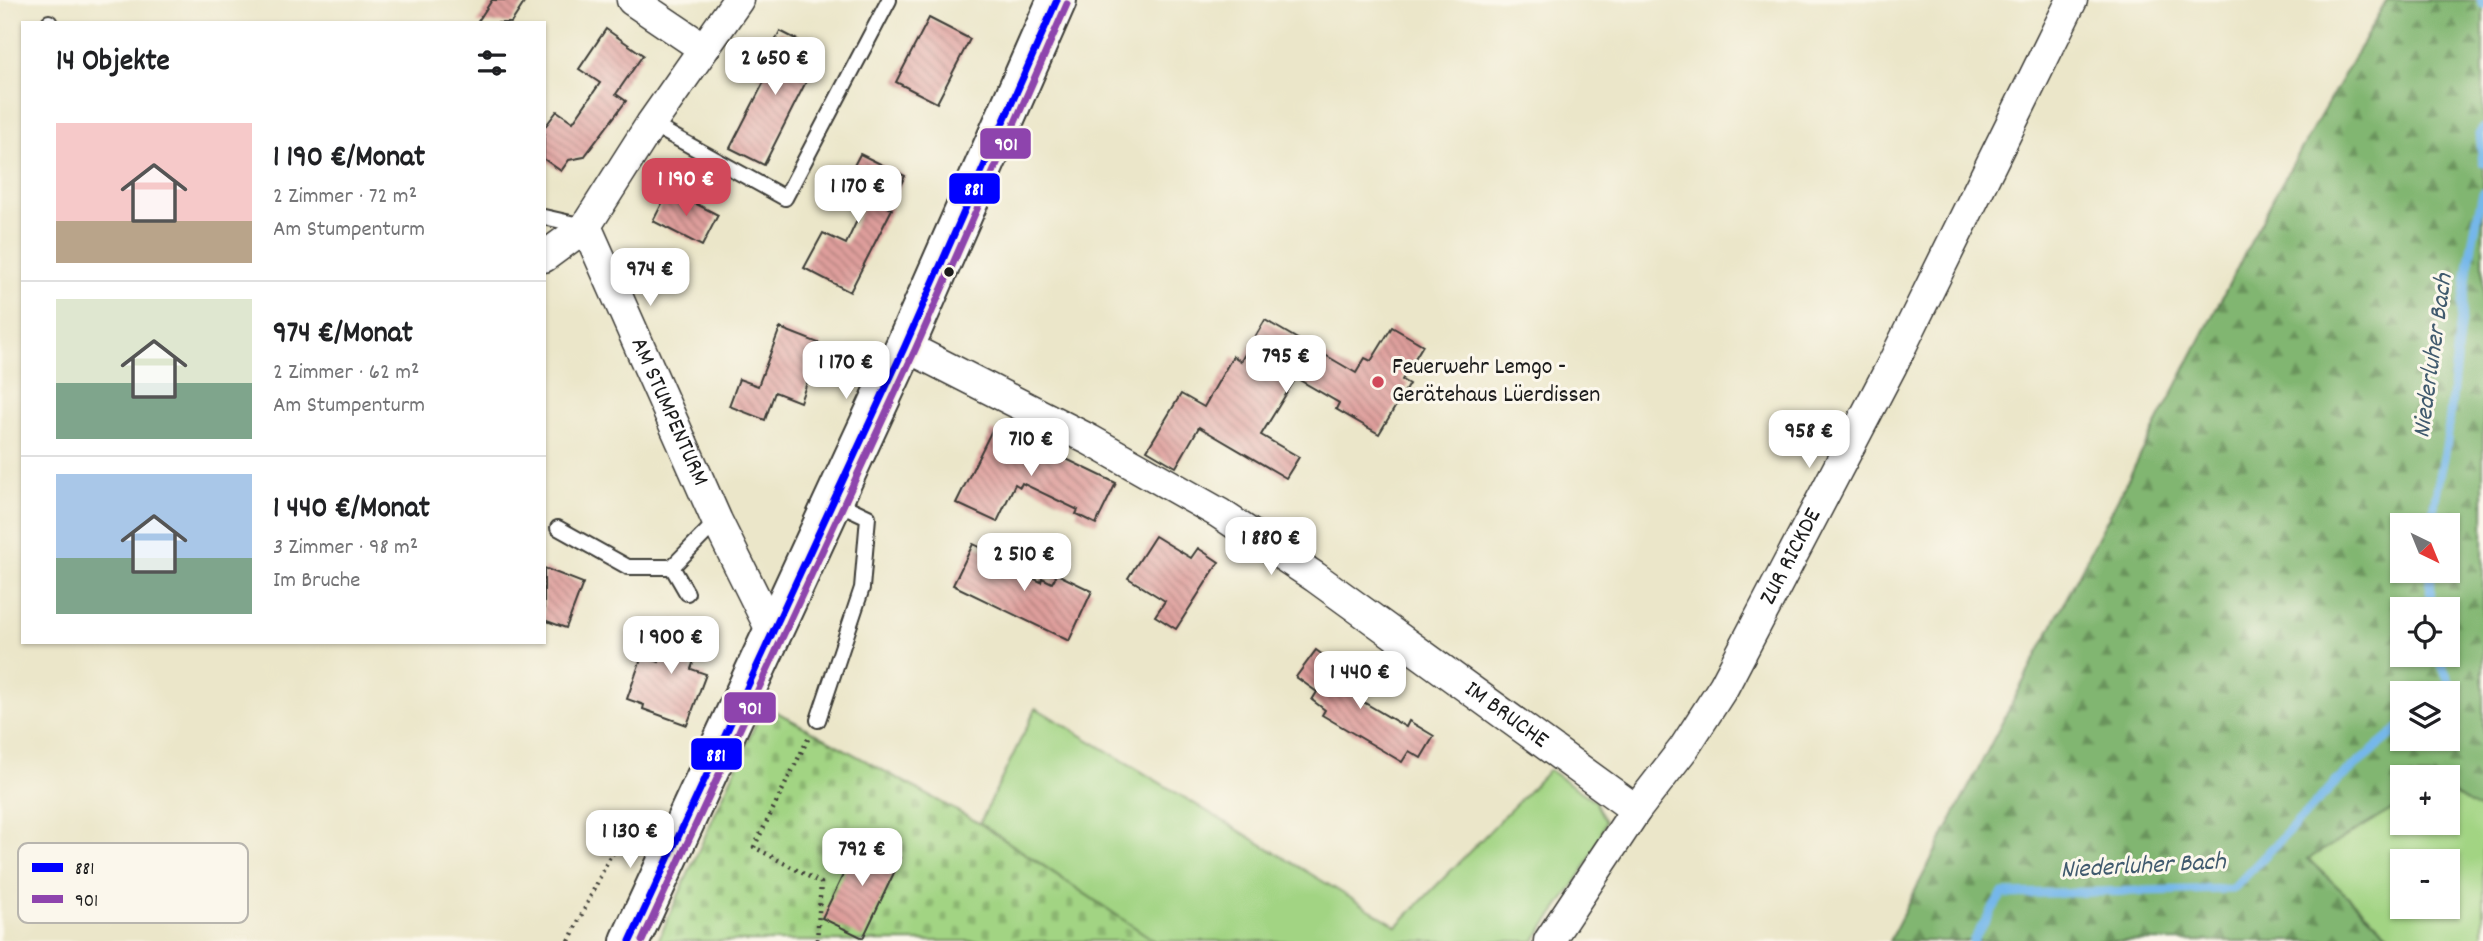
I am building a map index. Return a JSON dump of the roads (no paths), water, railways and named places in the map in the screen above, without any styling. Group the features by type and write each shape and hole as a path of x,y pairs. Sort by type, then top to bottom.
{"main road":[{"path":"630,941 905,346 1057,0"}],"street":[{"path":"632,0 702,48"},
{"path":"546,256 586,226 702,48 738,0"},
{"name":"ZUR RICKDE","path":"1549,941 1636,810 1684,748 1724,687 1892,365 2072,0"},
{"name":"AM STUMPENTURM","path":"586,226 717,521 772,632"},
{"name":"IM BRUCHE","path":"905,346 1090,440 1219,513 1315,577 1636,810"}],"lane":[{"path":"651,124 785,198 889,0"},
{"path":"546,217 586,226"},
{"path":"818,720 862,588 868,517 833,501"},
{"path":"558,528 628,567 672,567 717,521"},
{"path":"672,567 687,593"}],"waterway":[{"name":"Niederluher Bach","path":"2481,0 2483,4"},
{"name":"Niederluher Bach","path":"2483,128 2480,133 2483,163"},
{"name":"Niederluher Bach","path":"2433,513 2447,441 2465,285 2483,193"},
{"name":"Niederluher Bach","path":"2430,597 2431,583"},
{"name":"Niederluher Bach","path":"2443,667 2449,681"},
{"name":"Niederluher Bach","path":"1973,941 2002,894 2233,889 2336,782 2390,736"}],"place":[{"name":"Feuerwehr Lemgo - Gerätehaus Lüerdissen","path":"1378,382"}]}
